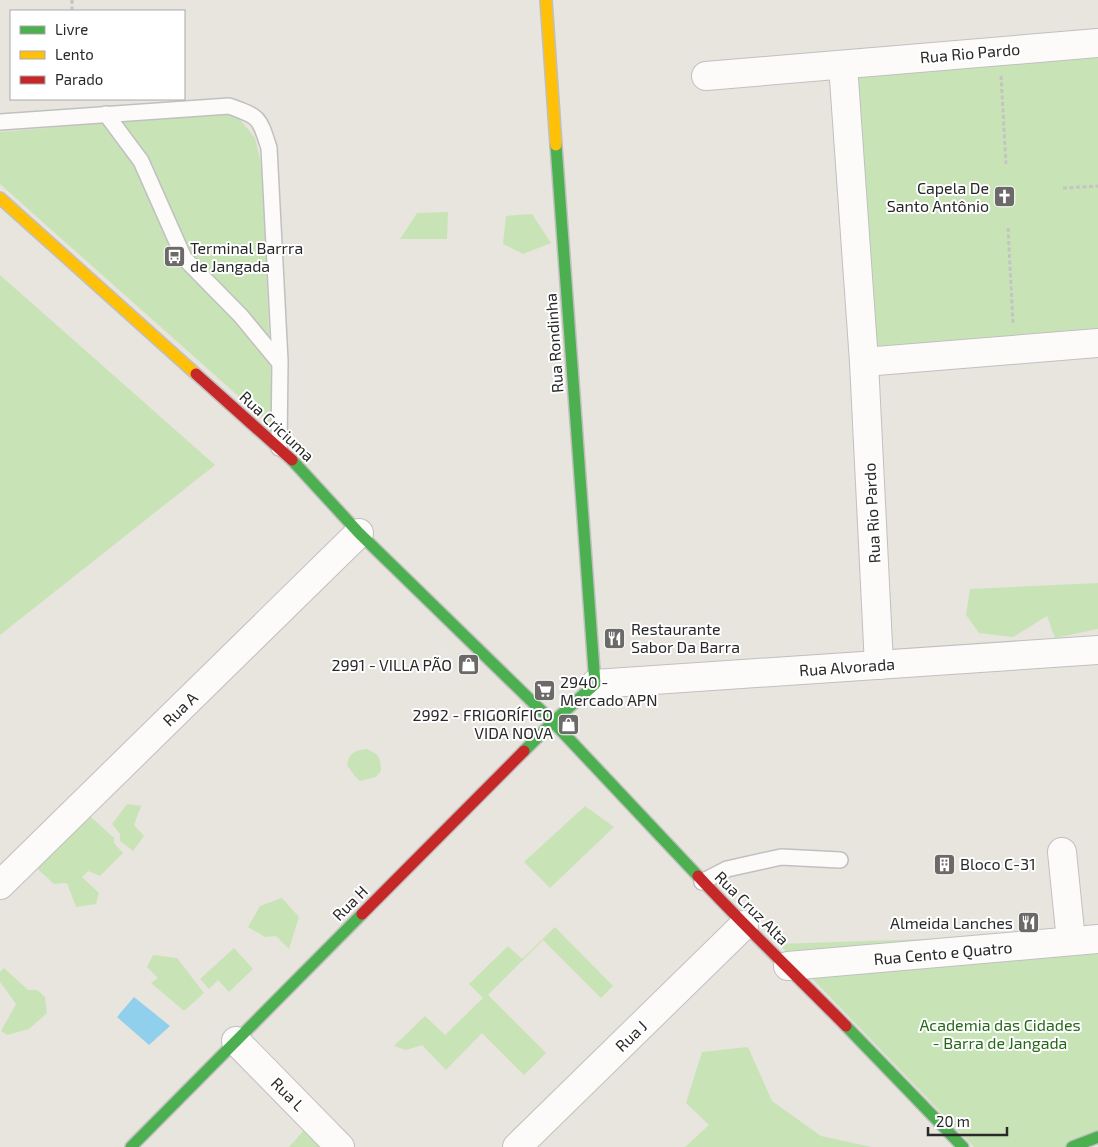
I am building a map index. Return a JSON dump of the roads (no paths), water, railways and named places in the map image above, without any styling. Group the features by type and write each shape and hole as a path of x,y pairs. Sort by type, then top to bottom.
{"main road":[{"name":"Rua Rondinha","path":"546,0 595,684"},
{"name":"Rua Criciuma","path":"0,198 292,460 359,533 520,690"},
{"name":"Rua H","path":"131,1147 553,722 595,684"},
{"name":"Rua Cruz Alta","path":"520,690 553,722 702,882 788,966 963,1147"},
{"path":"1072,1147 1098,1137"}],"street":[{"name":"Rua Rio Pardo","path":"706,76 1098,42"},
{"name":"Rua Rio Pardo","path":"843,65 864,362 879,665"},
{"path":"864,362 1098,344"},
{"name":"Rua A","path":"0,885 359,533"},
{"name":"Rua Alvorada","path":"595,684 1098,650"},
{"path":"1062,852 1071,941"},
{"name":"Rua J","path":"518,1147 744,925"},
{"name":"Rua Cento e Quatro","path":"788,966 1098,939"},
{"name":"Rua L","path":"236,1041 340,1147"}],"lane":[{"path":"0,122 229,106 256,118 262,128 269,148 280,362 279,448"},
{"path":"106,114 141,160 184,258 241,316 280,362"},
{"path":"702,882 727,869 782,857 840,860"}],"water":[{"path":"134,997 170,1026 149,1045 117,1017"}],"place":[{"name":"Capela De Santo Antônio","path":"1005,197"},
{"name":"Terminal Barrra de Jangada","path":"174,257"},
{"name":"Restaurante Sabor Da Barra","path":"615,638"},
{"name":"2991 - VILLA PÃO","path":"468,665"},
{"name":"2940 - Mercado APN","path":"544,691"},
{"name":"2992 - FRIGORÍFICO VIDA NOVA","path":"569,724"},
{"name":"Bloco C-31","path":"944,864"},
{"name":"Almeida Lanches","path":"1029,923"}],"park label":[{"name":"Academia das Cidades - Barra de Jangada","path":"1000,1034"}]}
